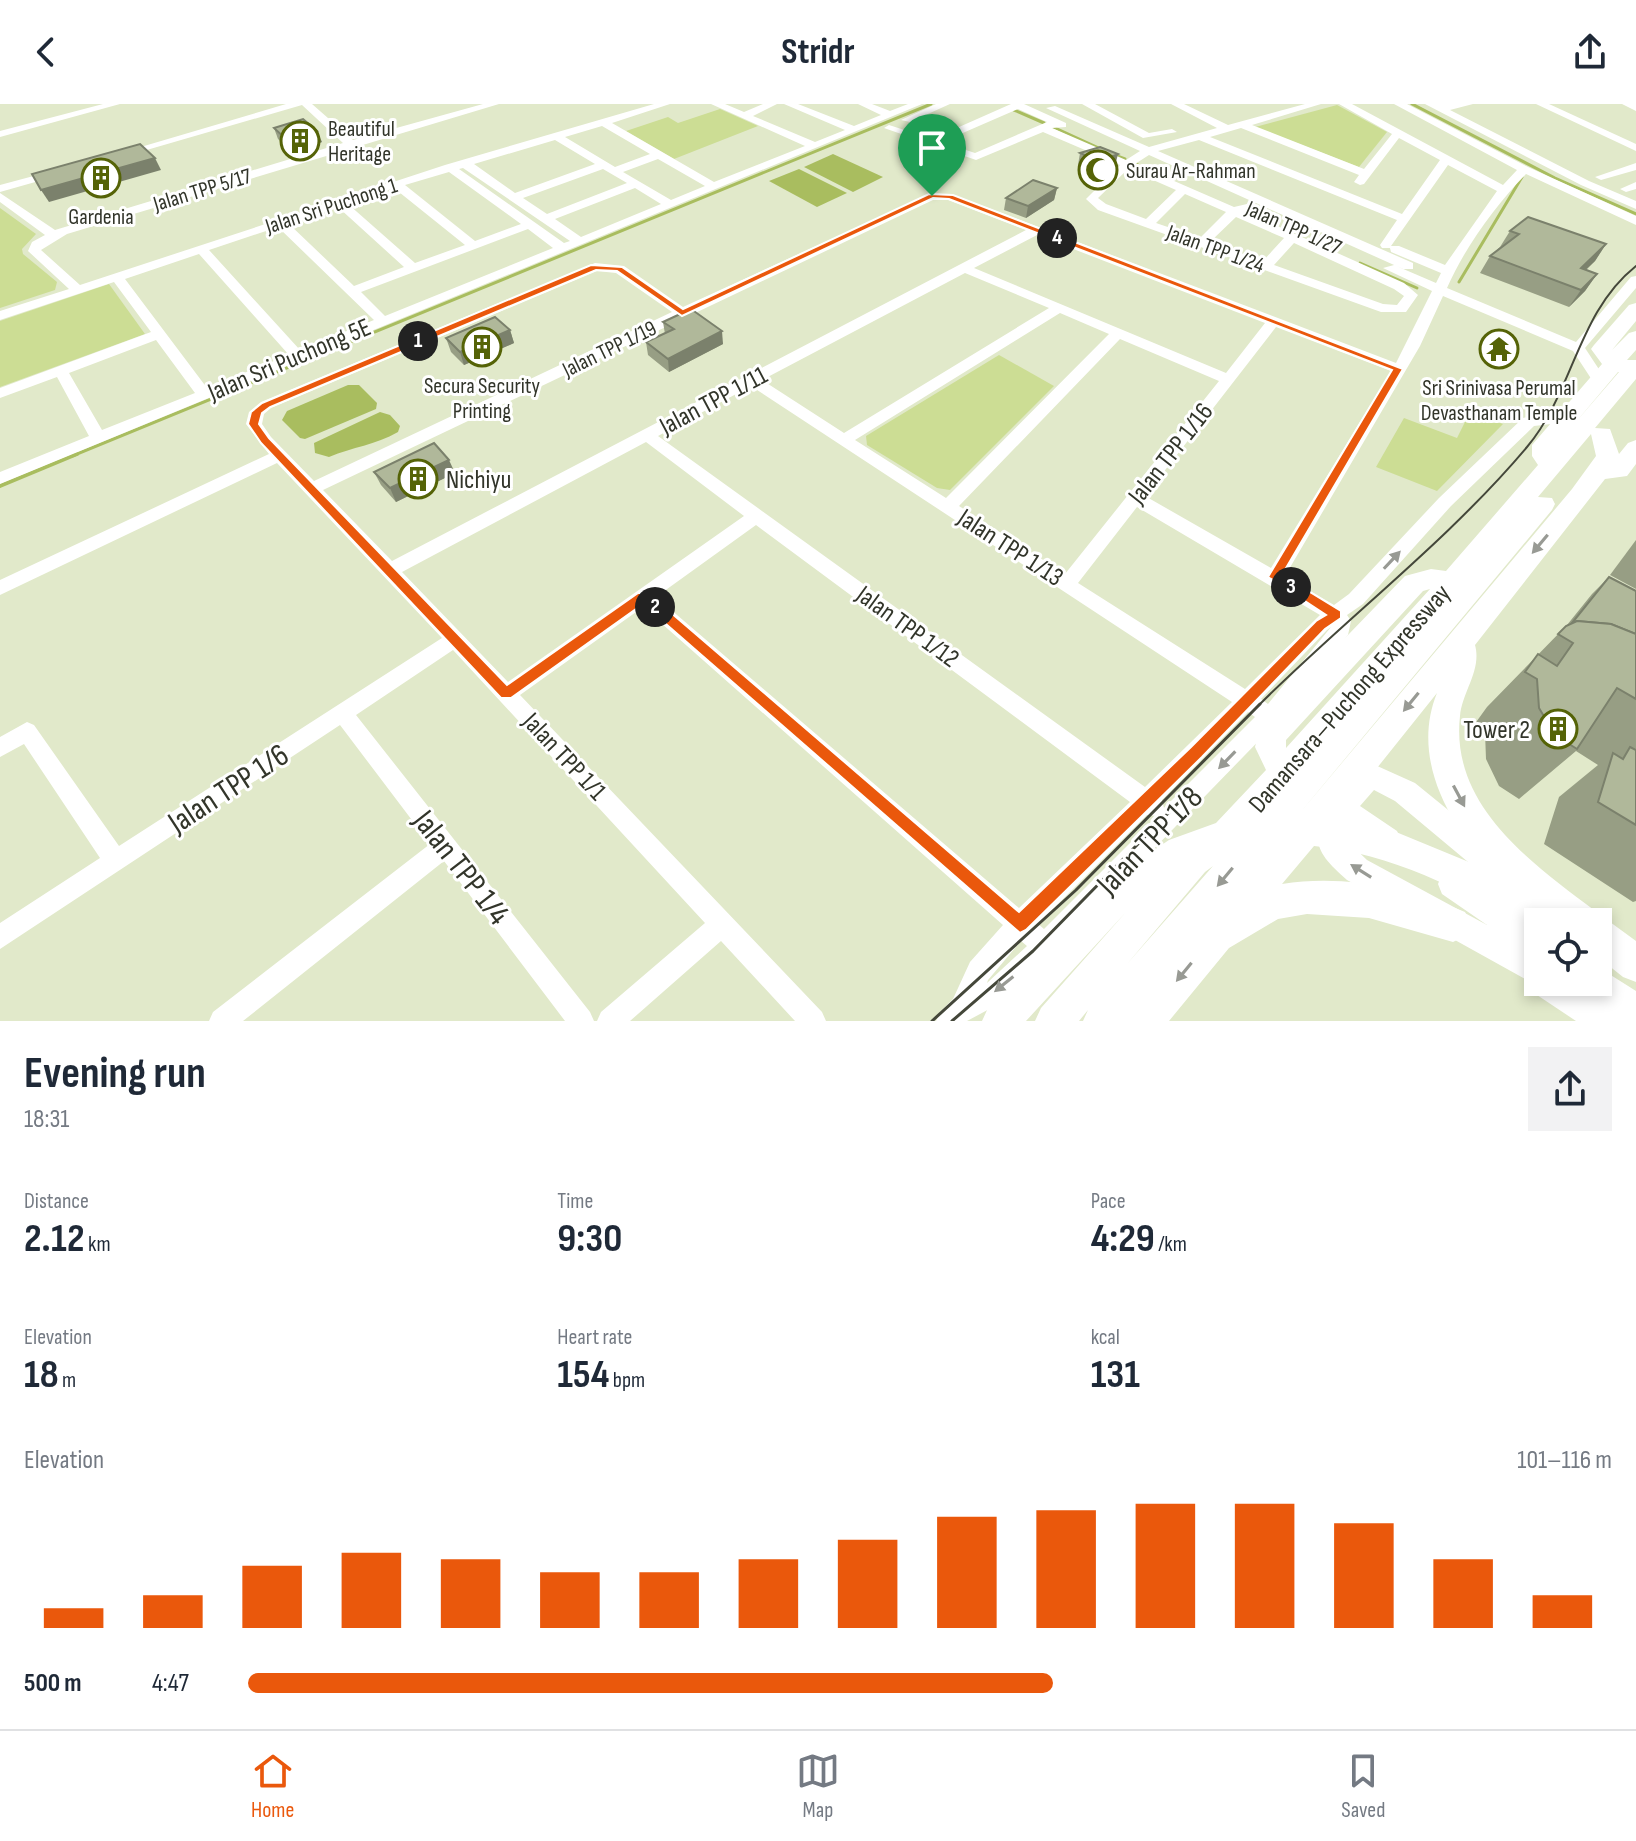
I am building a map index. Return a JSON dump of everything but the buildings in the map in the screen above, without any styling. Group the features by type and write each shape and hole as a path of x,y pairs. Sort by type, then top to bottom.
{"highway":[{"path":"1636,309 1601,352 1606,358 1636,369"},
{"path":"1552,466 1544,456 1544,445 1636,337"},
{"name":"Damansara–Puchong Expressway","path":"1054,1021 1193,861 1235,827 1636,369"},
{"name":"Damansara–Puchong Expressway","path":"1102,1021 1602,434 1636,390"},
{"path":"1145,1021 1211,938 1292,848 1597,472 1608,457 1602,434"},
{"path":"1597,472 1619,470 1636,448"},
{"path":"1280,766 1270,747 1271,735 1414,583 1431,579 1451,582"},
{"path":"1460,642 1462,661 1442,727 1444,758 1455,788 1468,813 1499,852 1617,969"},
{"path":"1001,1021 1061,943 1167,856 1218,835 1276,828 1349,836 1434,861 1528,908"},
{"path":"1211,938 1229,930 1239,919 1295,898 1356,898 1408,907 1453,924"}],"main road":[{"path":"1280,766 1524,932"},
{"path":"1524,962 1357,870 1336,854 1328,839 1331,819 1367,778 1385,780 1405,792 1552,908"}],"street":[{"path":"0,134 114,104"},
{"path":"104,159 297,104"},
{"path":"306,104 351,144"},
{"name":"Jalan TPP 5/17","path":"53,235 494,104"},
{"name":"Jalan Sri Puchong 1","path":"0,316 339,202 665,104"},
{"path":"716,104 815,146"},
{"path":"744,116 772,104"},
{"path":"863,104 891,115"},
{"name":"Jalan Sri Puchong 5E","path":"0,478 917,104"},
{"path":"945,104 889,128 976,157 1049,125"},
{"path":"1087,104 1147,136 1182,129"},
{"path":"1176,104 1225,128"},
{"path":"1142,155 1225,128 1316,104"},
{"path":"1344,104 1504,190"},
{"path":"1399,104 1524,169 1636,221"},
{"path":"1541,104 1636,148"},
{"path":"1627,104 1636,108"},
{"path":"797,105 855,130"},
{"path":"931,143 1017,105"},
{"name":"Jalan TPP 1/27","path":"1017,105 1044,107 1240,208 1444,281"},
{"path":"1435,107 1463,105 1601,177 1633,189"},
{"name":"Jalan TPP 1/27","path":"1044,107 1049,125 1142,155 1386,245 1444,281"},
{"path":"1435,107 1585,183 1636,205"},
{"path":"602,122 714,187"},
{"path":"1239,124 1366,174"},
{"path":"1349,196 1397,134"},
{"path":"555,136 670,204"},
{"path":"1199,136 1405,219"},
{"path":"514,197 658,155"},
{"path":"1142,155 1184,189 1240,208 1292,237 1342,277"},
{"name":"Jalan TPP 1/27","path":"1142,155 1444,281"},
{"name":"Jalan TPP 1/24","path":"1142,155 1092,199 1102,207 1266,266 1342,277 1409,292 1411,298 1404,308 1390,310 1342,277"},
{"path":"1386,245 1446,160"},
{"path":"464,163 579,241"},
{"path":"1601,177 1636,166"},
{"path":"449,167 562,248"},
{"path":"0,189 74,168"},
{"path":"1275,577 1398,369 1444,281 1504,190 1524,169"},
{"path":"396,184 473,245"},
{"path":"545,219 635,184"},
{"path":"1148,224 1184,189"},
{"path":"0,196 53,235 36,245 34,251 77,289"},
{"name":"Jalan TPP 1/19","path":"313,488 932,196 950,197 1398,369"},
{"path":"339,202 413,268"},
{"path":"1202,243 1240,208"},
{"path":"280,222 382,320"},
{"path":"352,291 529,225"},
{"name":"Jalan TPP 1/11","path":"390,570 1036,230"},
{"path":"1266,266 1292,237"},
{"path":"200,248 297,355"},
{"name":"Jalan TPP 1/1","path":"682,313 619,269 604,266 586,270 266,405 257,412 254,424 279,456 313,488 813,1021"},
{"path":"964,268 1228,379"},
{"path":"116,276 204,394"},
{"path":"1581,344 1636,280"},
{"path":"1444,281 1581,344 1599,380"},
{"path":"844,440 1059,308"},
{"name":"Jalan TPP 1/16","path":"1067,584 1274,321"},
{"path":"948,507 1118,333"},
{"path":"0,393 159,334"},
{"path":"60,370 98,438"},
{"name":"Jalan TPP 1/13","path":"751,380 1270,716"},
{"path":"1135,498 1328,609 1356,599 1445,502 1529,422 1549,417 1568,417"},
{"name":"Jalan TPP 1/12","path":"646,435 1169,818"},
{"path":"0,588 279,456"},
{"path":"506,694 756,516"},
{"path":"643,596 1020,924 1061,943"},
{"name":"Jalan TPP 1/8","path":"1328,609 1341,621 1341,630 1270,716 1169,818 1061,943 999,990 955,1015 979,971 1020,924 1320,625 1328,609"},
{"name":"Jalan TPP 1/6","path":"0,937 455,639"},
{"name":"Jalan TPP 1/4","path":"343,713 581,1021"},
{"path":"0,748 27,731 116,861"},
{"path":"222,1021 445,846"},
{"path":"1356,898 1467,942 1524,974"},
{"path":"610,1021 722,924"},
{"path":"1562,996 1595,1021"}],"shaded area":[{"path":"1337,105 1387,132 1359,167 1255,127"},
{"path":"720,109 758,126 674,159 626,131 668,117 678,123"},
{"path":"833,154 883,177 853,192 804,167"},
{"path":"799,169 847,193 817,207 769,181"},
{"path":"0,208 36,234 22,249 23,254 57,282 55,290 0,308"},
{"path":"109,284 145,334 0,387 0,321"},
{"path":"999,355 1054,386 950,490 937,488 867,445 866,436"},
{"path":"348,385 359,385 377,403 376,409 305,439 300,438 282,420 287,411"},
{"path":"380,412 390,415 400,426 398,432 329,457 315,453 314,443"},
{"path":"1470,412 1503,424 1437,491 1376,467 1404,418 1457,438"}],"waterway":[{"path":"72,456 931,104"},
{"path":"1412,104 1555,178 1636,214"},
{"path":"1014,110 1044,123"},
{"path":"1053,127 1101,149"},
{"path":"1112,154 1125,159"},
{"path":"1136,164 1171,180"},
{"path":"1459,282 1522,177"},
{"path":"1360,263 1417,288"},
{"path":"0,486 77,454"}],"tram line":[{"path":"1258,706 1464,515 1527,447 1556,402 1601,306 1616,285 1636,266"},
{"path":"932,1021 1076,890 1258,706"},
{"path":"952,1021 1033,951 1185,796"}],"place":[{"name":"Beautiful Heritage","path":"300,141"},
{"name":"Surau Ar-Rahman","path":"1098,170"},
{"name":"Gardenia","path":"101,178"},
{"name":"Secura Security Printing","path":"482,347"},
{"name":"Sri Srinivasa Perumal Devasthanam Temple","path":"1499,349"},
{"name":"Nichiyu","path":"418,479"},
{"name":"Tower 2","path":"1558,729"}],"route":[{"path":"932,196 950,197 1398,369 1275,577 1336,615 1320,625 1196,752 1020,924 643,596 506,694 265,441 254,424 257,412 266,405 586,270 604,266 619,269 682,313 932,196"}]}
